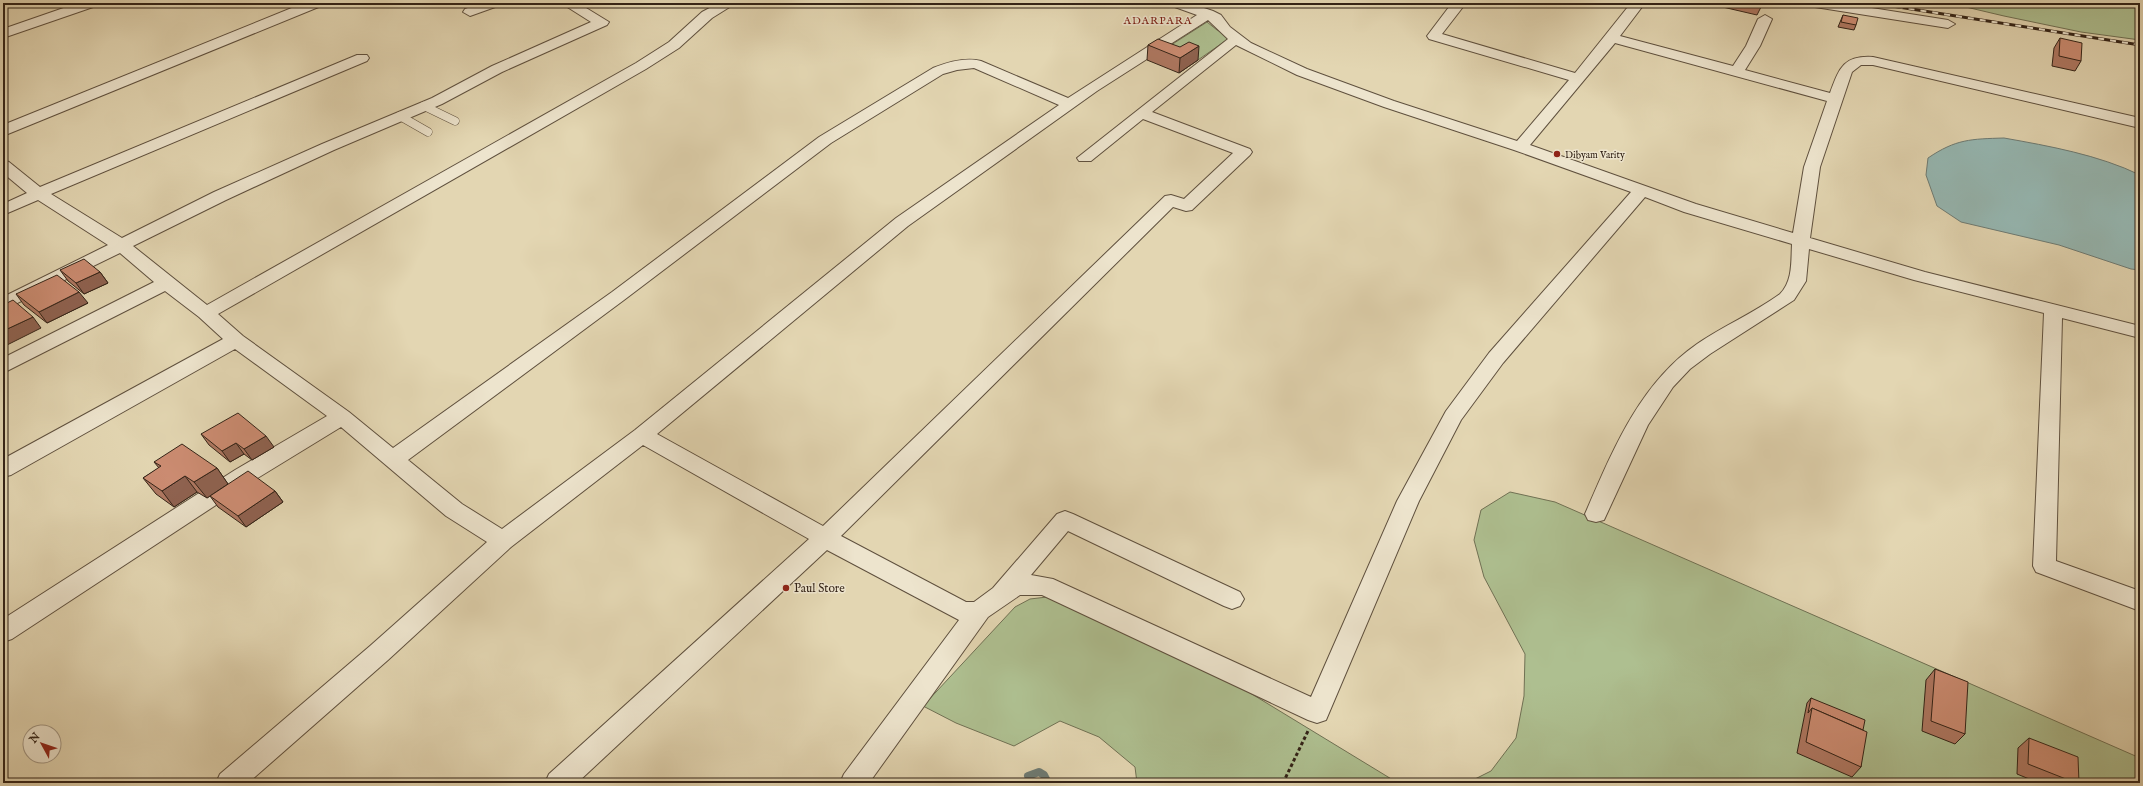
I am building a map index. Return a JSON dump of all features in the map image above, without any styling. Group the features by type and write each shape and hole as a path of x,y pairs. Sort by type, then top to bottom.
{"street":[{"path":"3,34 91,3"},
{"path":"3,131 316,3"},
{"path":"470,12 493,3"},
{"path":"3,304 220,196 424,106 498,69 602,22 568,3"},
{"path":"206,313 641,66 674,45 707,15 729,3"},
{"path":"1177,3 1216,18 1219,24 1236,39 1256,52 1314,77 1389,104 1520,147 1705,213 1920,276 2140,332"},
{"path":"1459,3 1434,36 1578,78"},
{"path":"1520,147 1612,38 1638,3"},
{"path":"1815,3 1948,24"},
{"path":"229,783 379,653 503,541 642,435 902,222 1070,104 1208,14"},
{"path":"1736,72 1753,46 1765,20"},
{"path":"1612,38 1836,99"},
{"path":"1085,158 1143,114 1236,39"},
{"path":"3,210 73,178 362,58"},
{"path":"1596,514 1624,448 1652,402 1667,381 1689,359 1762,314 1788,296 1800,273 1800,242 1812,167 1848,66 1858,61 1865,60 2140,123"},
{"path":"392,460 618,296 825,140 938,71 954,65 966,63 976,64 1070,104"},
{"path":"558,783 825,538 1170,200 1186,206 1244,152 1143,114"},
{"path":"3,165 39,194 122,246 166,283 206,313 236,340 342,417 454,510 503,541"},
{"path":"642,435 825,538 958,609 970,612 987,606 1008,590 1023,585 1038,585 1050,588 1317,712 1408,501 1453,416 1496,358 1642,190"},
{"path":"3,366 166,283"},
{"path":"2053,309 2044,566 2140,600"},
{"path":"3,469 236,340"},
{"path":"3,632 243,476 342,417"},
{"path":"853,783 987,606 1065,520 1232,599"}],"lane":[{"path":"424,106 455,121"},
{"path":"400,116 428,132"}],"path":[{"path":"1282,783 1317,712"}],"green space":[{"path":"1949,3 2136,3 2140,6 2140,40 2081,32"},
{"path":"1207,22 1217,30 1231,37 1198,60 1187,56 1157,54"},
{"path":"1510,492 1555,502 2140,758 2140,783 1467,783 1491,771 1516,738 1524,696 1525,654 1484,577 1474,540 1481,510"},
{"path":"1047,597 1237,685 1393,780 1405,783 1137,783 1135,767 1099,737 1060,721 1014,746 956,723 923,706 1015,607 1030,599"}],"water":[{"path":"2004,138 2056,148 2091,157 2140,175 2140,270 2131,269 2059,245 1961,222 1937,206 1926,175 1928,158 1947,147 1964,141"}],"building":[{"path":"1751,3 1763,3 1761,6"},
{"path":"1843,15 1858,18 1856,25 1841,22"},
{"path":"2060,38 2082,43 2081,61 2059,56"},
{"path":"1158,39 1180,47 1189,42 1199,46 1180,58 1148,45"},
{"path":"84,259 100,272 76,283 60,270"},
{"path":"57,275 79,292 39,312 16,294"},
{"path":"13,300 33,317 3,331 3,305"},
{"path":"238,413 266,436 244,449 236,443 222,451 201,434"},
{"path":"182,444 217,468 194,482 185,476 162,491 143,478 161,466 154,462"},
{"path":"248,471 275,491 238,516 210,496"},
{"path":"1935,669 1968,682 1965,734 1931,721"},
{"path":"1811,698 1865,720 1863,730 1812,708 1808,713"},
{"path":"1812,708 1867,732 1861,767 1806,742"},
{"path":"2029,738 2078,757 2079,783 2028,764"}],"waterway":[{"path":"1028,776 1039,772 1044,775 1048,783"}],"railway":[{"path":"1873,3 2140,45"}],"place":[{"name":"Dibyam Varity","path":"1557,154"},
{"name":"Paul Store","path":"786,588"}],"district":[{"name":"ADARPARA","path":"1158,20"}]}
